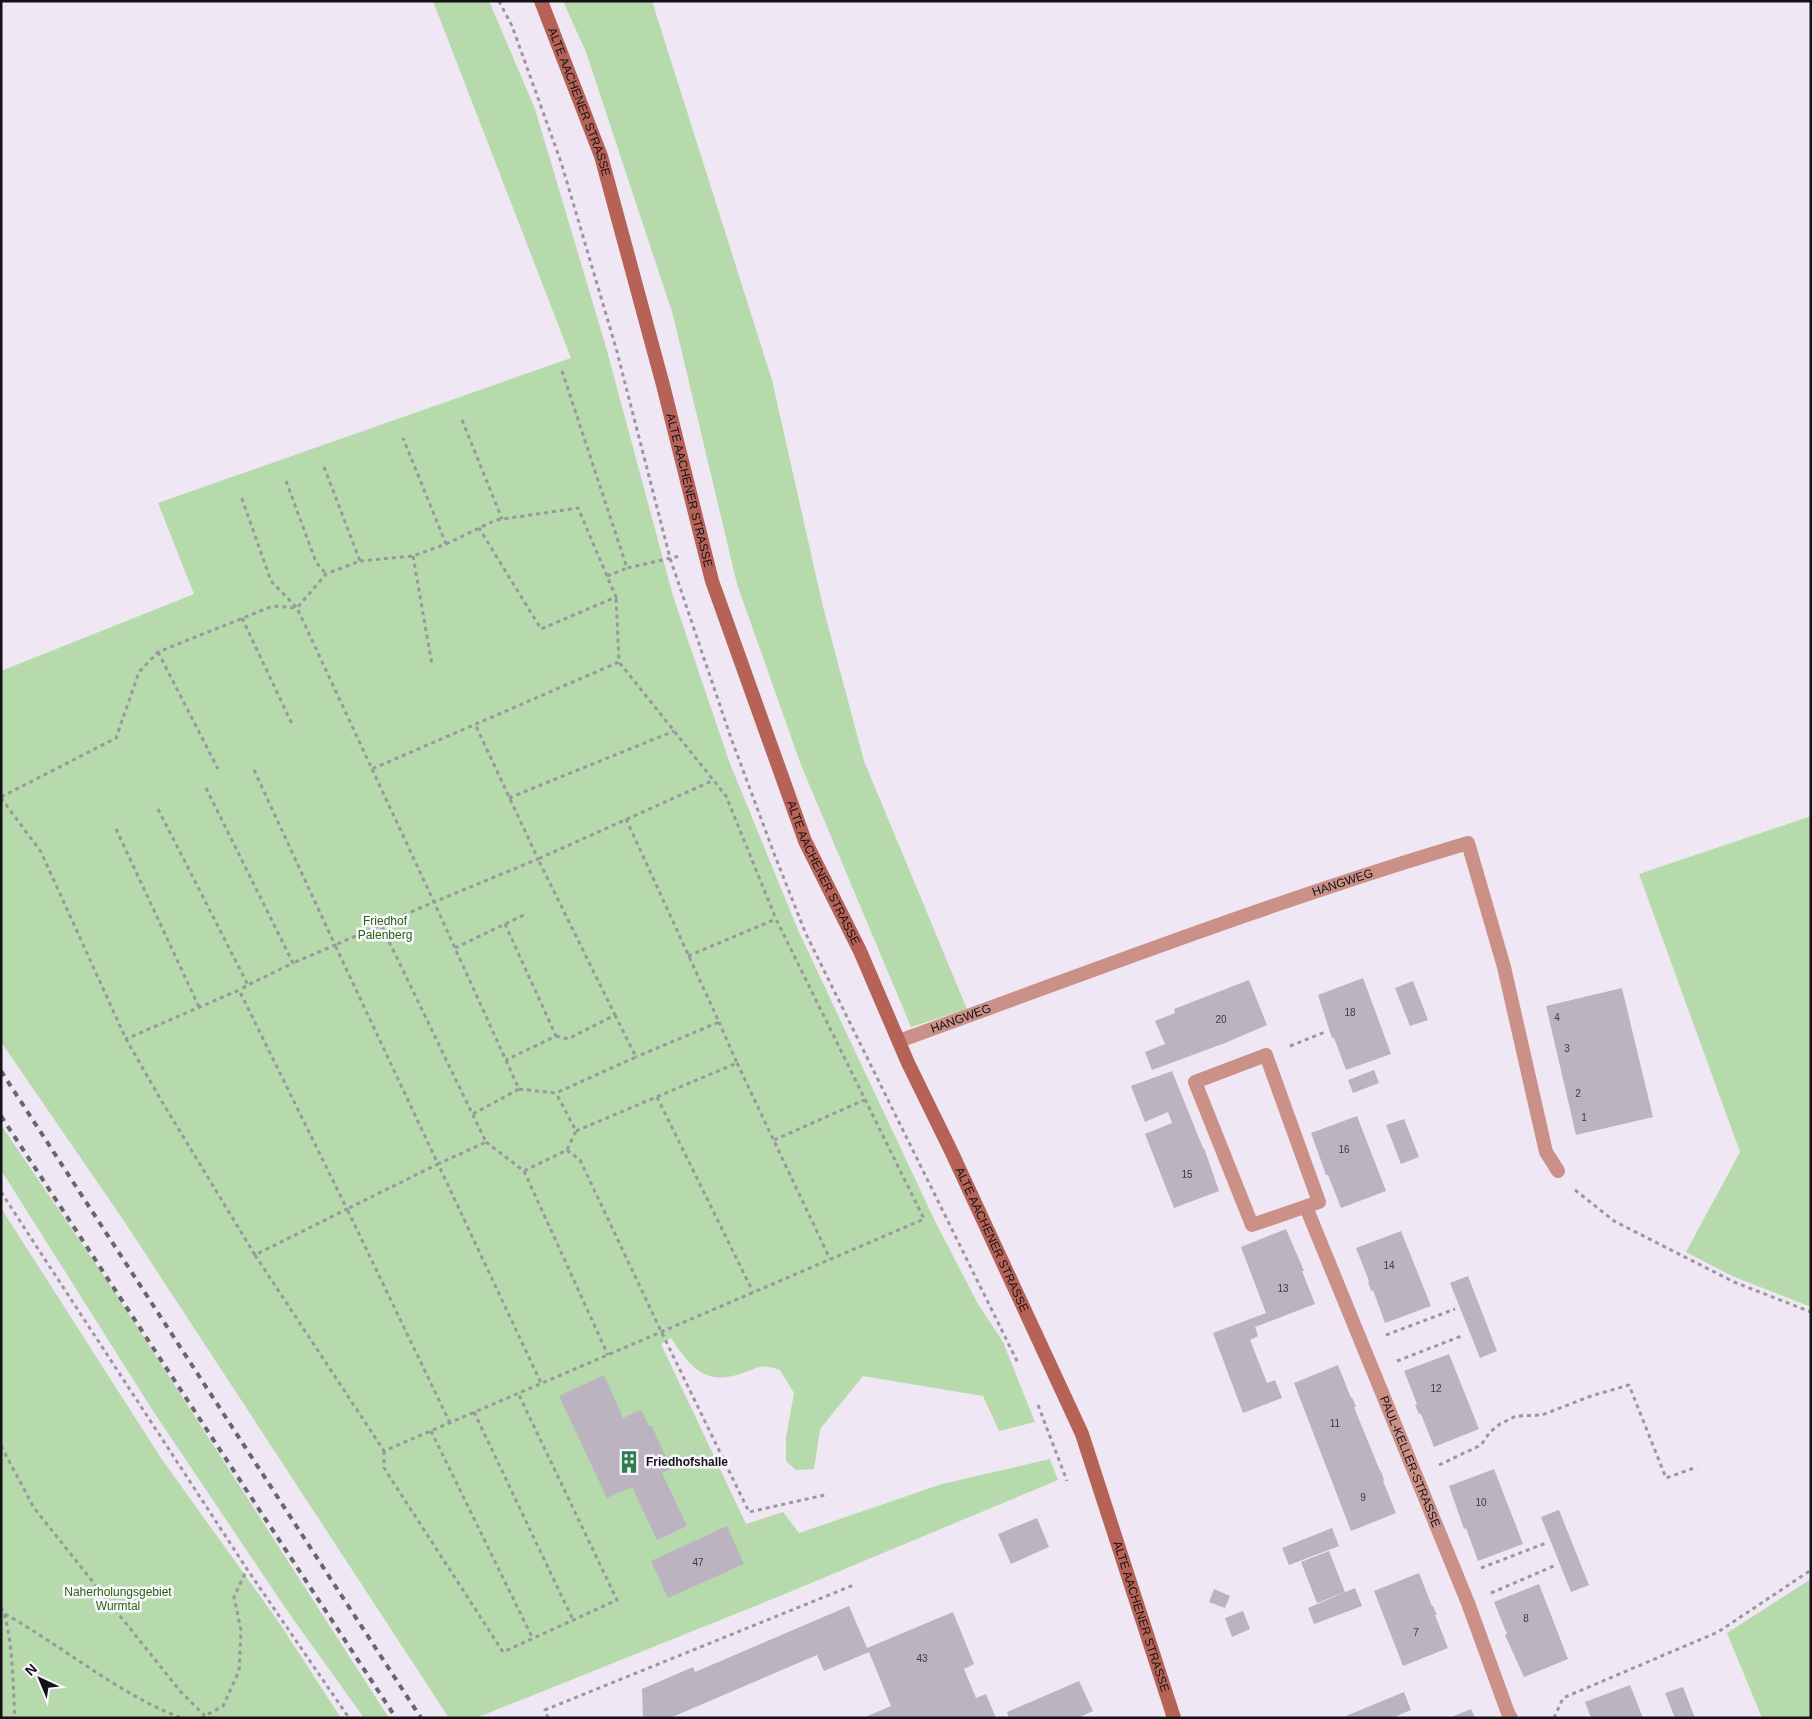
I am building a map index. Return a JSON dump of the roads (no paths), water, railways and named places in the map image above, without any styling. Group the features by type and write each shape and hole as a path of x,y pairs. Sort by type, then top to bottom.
{"main road":[{"name":"ALTE AACHENER STRASSE","path":"541,1 601,156 660,375 712,582 804,841 860,951 908,1063 995,1243 1082,1434 1174,1718"}],"street":[{"name":"HANGWEG","path":"899,1041 1234,920 1468,843 1504,967 1546,1152 1558,1171"},
{"path":"1266,1055 1319,1202 1306,1207 1252,1225 1195,1082 1266,1055"},
{"name":"PAUL-KELLER-STRASSE","path":"1306,1207 1468,1604 1511,1718"}],"railway":[{"path":"1,1071 421,1718"},
{"path":"1,1116 396,1718"}],"place":[{"name":"Friedhofshalle","path":"629,1462"}],"park label":[{"name":"Friedhof Palenberg","path":"385,928"},
{"name":"Naherholungsgebiet Wurmtal","path":"118,1599"}]}
